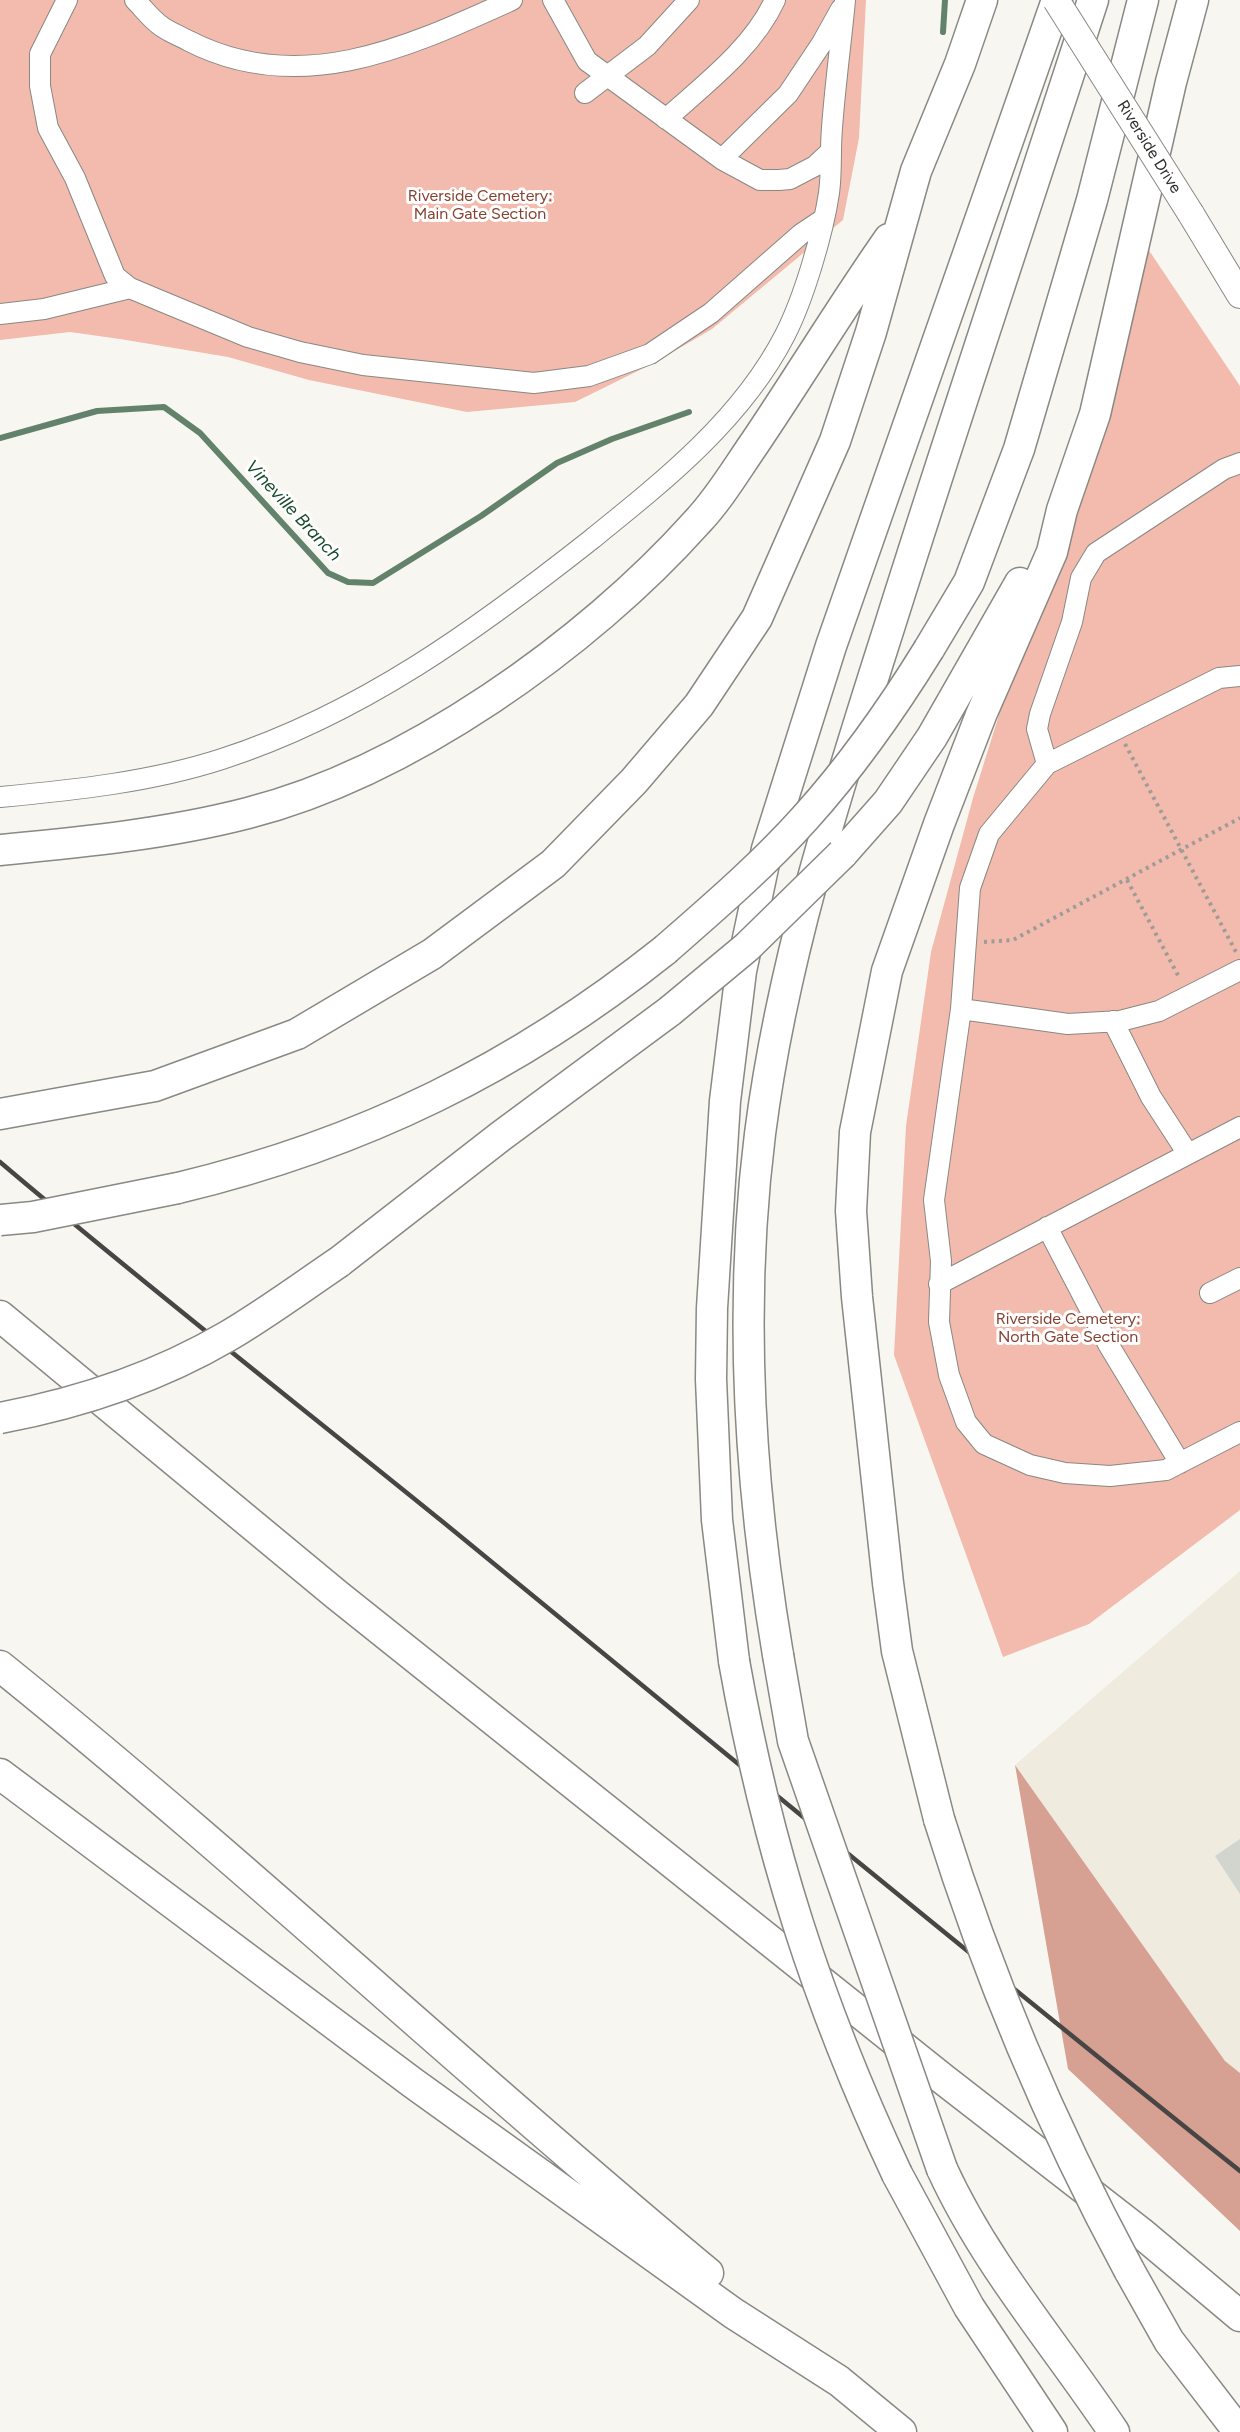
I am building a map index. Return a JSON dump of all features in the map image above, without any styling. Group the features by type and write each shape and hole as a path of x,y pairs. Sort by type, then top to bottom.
{"highway":[{"path":"0,1114 155,1086 297,1034 432,954 553,864 634,781 699,705 757,618 835,441 872,332 916,171 960,64 982,0"},
{"path":"1052,2432 969,2307 897,2174 836,2036 786,1892 756,1777 734,1661 717,1520 711,1379 712,1308 725,1101 741,971 768,849 820,680 1056,0"},
{"path":"1093,0 970,373 869,692 821,848 783,993 760,1138 749,1296 750,1423 757,1508 793,1741 942,2169 960,2210 1027,2312 1114,2432"},
{"path":"0,1221 33,1217 178,1188 280,1161 371,1127 430,1101 479,1076 556,1030 665,950 741,883 805,818 868,742 929,649 969,582 1019,449 1092,200 1143,0"},
{"path":"1193,0 1169,93 1095,414 1062,510 1052,552 981,716 939,824 888,972 855,1132 851,1211 857,1297 897,1651 939,1820 981,1948 1029,2068 1064,2144 1129,2270 1169,2341 1239,2432"},
{"path":"0,850 123,838 249,813 309,793 380,762 498,694 539,665 617,601 699,521 782,403 850,295 900,225"},
{"path":"0,1418 62,1405 105,1391 187,1357 265,1313 339,1262 501,1136 670,1011 747,947 842,854 888,802 932,737 1062,510"},
{"path":"0,1317 337,1595 933,2071 1140,2232 1240,2316"},
{"path":"0,1666 98,1744 599,2182 901,2432"},
{"path":"0,1774 413,2083 732,2313 839,2381"}],"main road":[{"name":"Riverside Drive","path":"1056,0 1240,295"}],"street":[{"path":"67,0 39,54 40,86 48,128 75,178 114,276 130,288 248,337 300,352 363,364 534,383 588,376 650,354 711,313 801,234 822,220"},
{"path":"135,0 161,26 216,54 267,67 328,64 371,57 450,28 512,0"},
{"path":"553,0 587,61 722,159 760,180 790,179 815,166 831,151"},
{"path":"585,93 647,46 690,0"},
{"path":"666,118 718,72 769,14 775,0"},
{"path":"722,159 788,94 822,43 845,1"},
{"path":"0,797 145,779 222,759 329,716 377,691 477,626 640,501 701,445 755,385 786,333 811,264 829,193 845,1"},
{"path":"0,314 44,309 130,288"},
{"path":"1047,764 1037,729 1072,622 1082,578 1096,553 1224,469 1240,463"},
{"path":"1240,676 1219,678 1116,727 1047,764 989,834 970,888 961,1009 934,1200 940,1261 939,1322 949,1375 966,1422 984,1444 1030,1465 1065,1473 1110,1476 1166,1470 1240,1432"},
{"path":"961,1009 1068,1024 1113,1021 1159,1011 1240,970"},
{"path":"1113,1021 1151,1097 1188,1154"},
{"path":"939,1284 1240,1127"},
{"path":"1047,1227 1108,1344 1180,1463"},
{"path":"1210,1293 1240,1278"}],"path":[{"path":"1116,727 1240,961"},
{"path":"967,937 984,942 1013,940 1238,819 1240,826"},
{"path":"1126,880 1189,996"}],"shaded area":[{"path":"1240,1571 1240,2073 1225,2061 1015,1765"},
{"path":"1015,1765 1225,2061 1240,2073 1240,2231 1068,2069"}],"green space":[{"name":"Riverside Cemetery: Main Gate Section","path":"0,0 866,0 859,138 843,220 712,329 654,363 575,402 467,412 309,380 228,357 120,339 70,332 0,340"},
{"name":"Riverside Cemetery: North Gate Section","path":"1142,240 1240,386 1240,1510 1089,1624 1003,1657 894,1355 906,1126 931,952 973,798 1081,453"}],"building":[{"path":"1240,1839 1240,1894 1215,1856"}],"waterway":[{"path":"943,32 945,0"},
{"name":"Vineville Branch","path":"0,438 97,411 164,407 200,433 328,573 348,582 373,583 481,516 557,463 612,439 689,412"}],"railway":[{"path":"0,1162 1240,2171"}]}
